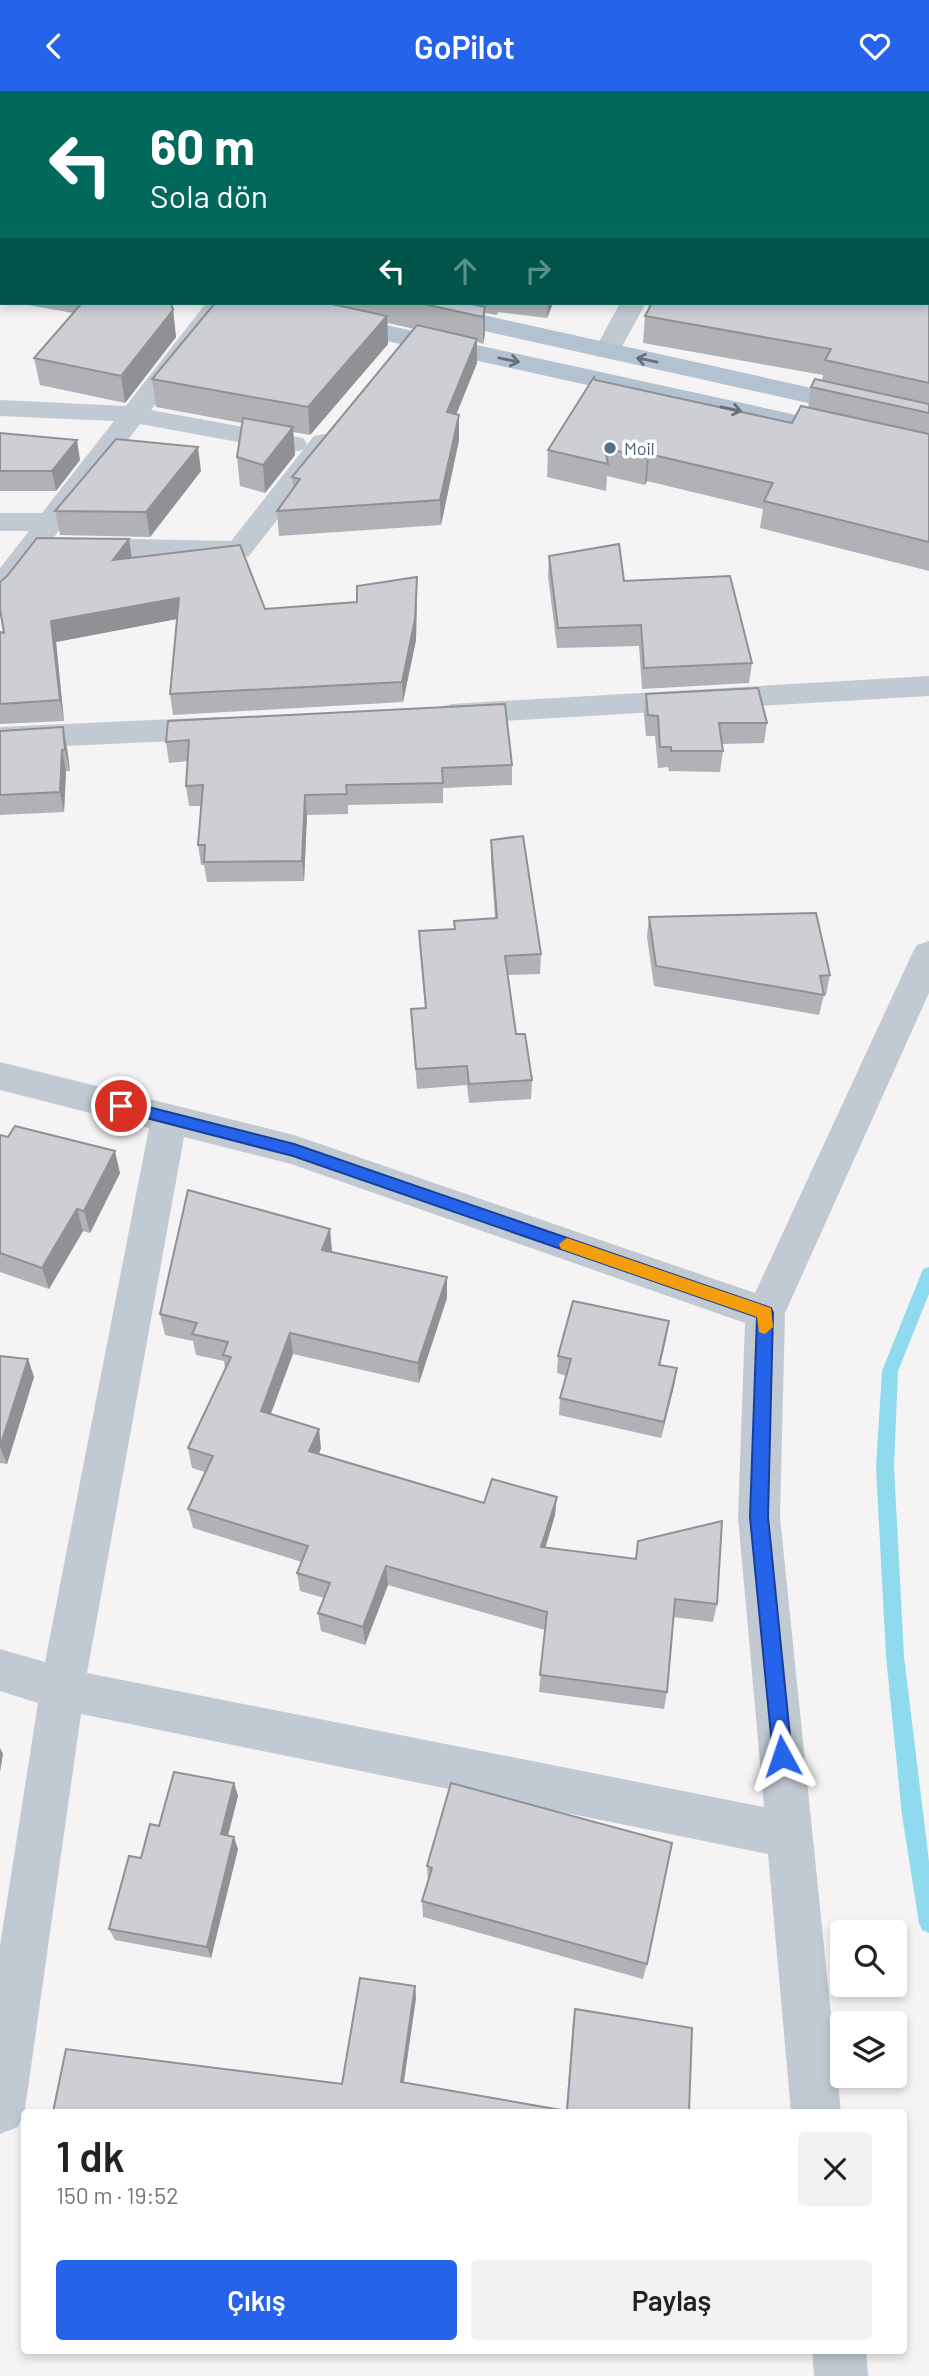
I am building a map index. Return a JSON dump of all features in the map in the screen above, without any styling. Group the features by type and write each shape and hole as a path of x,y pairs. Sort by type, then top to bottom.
{"main road":[{"path":"258,305 403,348 929,452"},
{"path":"404,305 929,422"}],"street":[{"path":"0,588 131,414 217,305"},
{"path":"607,351 632,305"},
{"path":"0,408 131,414 318,448"},
{"path":"31,547 239,550 344,418"},
{"path":"0,522 50,522"},
{"path":"429,716 929,686"},
{"path":"0,738 249,726"},
{"path":"816,2109 759,1517 765,1313 929,954"},
{"path":"0,1076 294,1150 765,1313"},
{"path":"0,2109 62,1689 169,1118"},
{"path":"0,1670 62,1689 790,1835"},
{"path":"839,2354 841,2376"}],"building":[{"path":"80,305 172,305 173,310 121,376 34,358"},
{"path":"213,305 336,305 387,316 308,407 152,379"},
{"path":"428,305 476,305 485,307 483,317"},
{"path":"651,305 929,305 929,383 825,360 831,349 645,316"},
{"path":"417,325 477,339 447,412 459,415 440,500 277,511 300,479 292,477"},
{"path":"594,377 595,380 792,423 801,406 929,434 929,542 764,501 773,483 649,454 647,458 605,448 608,464 548,450"},
{"path":"815,379 929,404 929,413 811,387"},
{"path":"243,418 293,427 263,465 237,457"},
{"path":"0,433 77,440 52,471 0,471"},
{"path":"116,439 198,447 146,512 55,511"},
{"path":"37,538 129,539 113,560 240,545 265,609 357,602 357,586 417,577 415,619 402,682 170,694 179,598 51,621 60,700 0,704 0,632 4,633 0,609 0,582"},
{"path":"619,544 624,581 730,576 752,663 644,668 641,625 558,628 549,556"},
{"path":"758,688 767,723 719,723 723,751 671,751 671,747 660,747 658,716 648,715 646,694"},
{"path":"505,704 512,765 442,768 443,783 346,785 347,794 305,795 302,861 204,862 205,845 198,845 203,785 186,786 189,740 166,742 168,721"},
{"path":"63,727 65,750 62,750 60,792 0,795 0,731"},
{"path":"523,836 541,954 505,956 516,1034 525,1034 532,1080 469,1084 467,1066 416,1069 411,1009 426,1008 419,931 455,929 454,921 497,918 491,840"},
{"path":"816,913 830,975 820,976 824,995 656,966 649,917"},
{"path":"15,1126 115,1151 84,1211 77,1209 42,1268 0,1253 0,1135 8,1137"},
{"path":"188,1190 330,1229 322,1250 447,1277 418,1363 290,1333 261,1411 319,1429 309,1451 484,1503 492,1479 557,1497 541,1547 636,1559 638,1541 722,1521 717,1604 675,1599 667,1692 540,1675 547,1612 386,1566 363,1627 318,1613 330,1583 297,1573 308,1546 188,1509 213,1456 188,1448 231,1357 223,1355 228,1342 192,1334 197,1323 160,1314"},
{"path":"573,1301 669,1321 659,1365 677,1368 664,1422 560,1398 571,1359 558,1356"},
{"path":"0,1356 28,1359 0,1447"},
{"path":"174,1772 234,1783 221,1834 234,1837 207,1947 109,1929 129,1856 141,1858 150,1824 159,1826"},
{"path":"451,1783 672,1843 647,1964 422,1901 432,1868 427,1866"},
{"path":"360,1978 415,1986 401,2082 556,2109 54,2109 66,2049 342,2084"},
{"path":"575,2009 692,2028 689,2109 567,2109"}],"waterway":[{"path":"929,1274 890,1371 885,1467 895,1656 912,1815 929,1923"}],"slow traffic":[{"path":"567,1244 765,1313 765,1327"}],"place":[{"name":"Moil","path":"610,448"}],"route":[{"path":"121,1106 294,1150 765,1313 759,1517 782,1756"}]}
